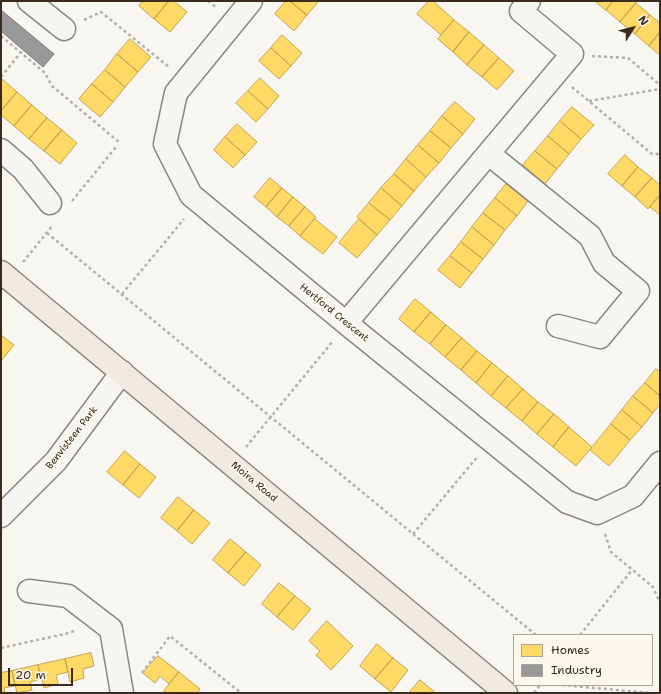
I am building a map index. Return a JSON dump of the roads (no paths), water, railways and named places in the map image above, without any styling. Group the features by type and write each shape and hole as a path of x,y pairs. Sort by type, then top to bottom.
{"highway":[{"name":"Moira Road","path":"1,272 506,693"}],"street":[{"path":"29,1 64,29"},
{"name":"Hertford Crescent","path":"251,1 176,93 165,144 190,195 567,502 597,513 633,496 660,463"},
{"path":"346,323 572,54 521,10 529,1"},
{"path":"1,150 24,169 50,203"},
{"path":"489,154 590,236 604,263 638,291 600,337 558,326"},
{"name":"Benvisteen Park","path":"1,516 56,461 122,372"},
{"path":"29,591 68,596 111,630 121,690"}]}
